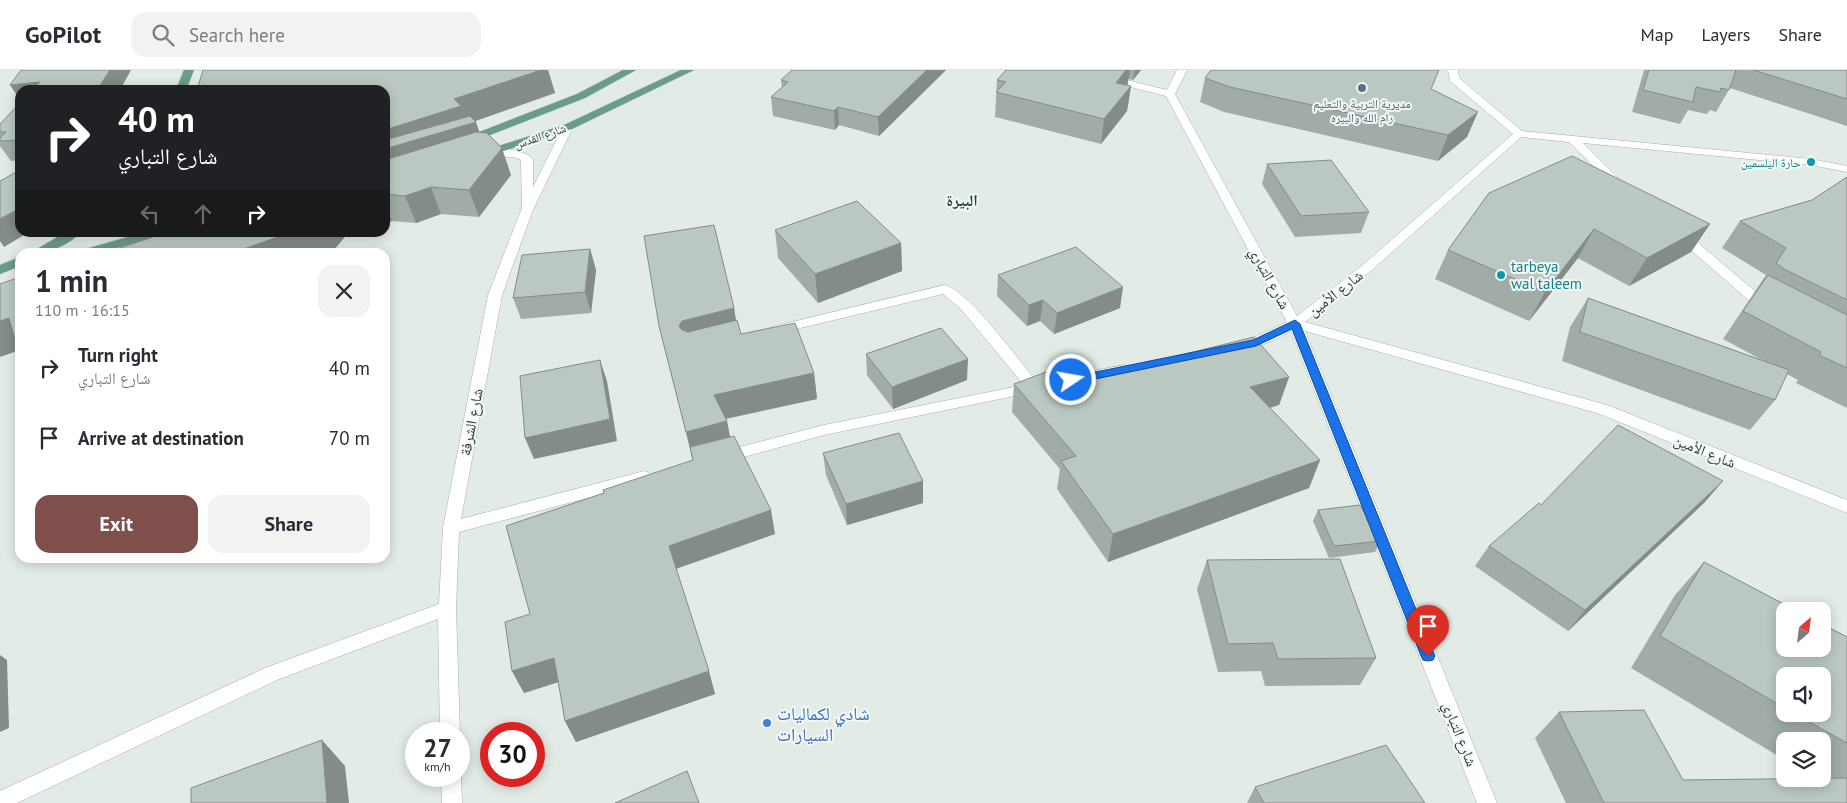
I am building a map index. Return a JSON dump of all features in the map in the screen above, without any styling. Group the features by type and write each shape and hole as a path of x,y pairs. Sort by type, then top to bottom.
{"main road":[{"path":"182,85 189,70"},
{"name":"شارع القدس","path":"454,144 538,114 581,96 631,70"},
{"name":"شارع القدس","path":"469,159 568,127 689,70"},
{"path":"46,248 67,237"},
{"path":"101,248 132,237"},
{"path":"0,270 15,263"},
{"path":"0,278 15,274"}],"street":[{"path":"1074,70 1170,94 1182,70"},
{"path":"1453,70 1454,79 1519,134 1811,162 1847,170"},
{"name":"شارع التباري","path":"1170,94 1295,324 1487,803"},
{"name":"شارع الشرفة","path":"450,722 447,608 451,528 495,295 527,210 568,127"},
{"name":"شارع الأمين","path":"1295,324 1332,297 1412,230 1519,134"},
{"path":"1572,139 1633,198"},
{"path":"485,154 512,152 521,154 527,159 527,210"},
{"path":"1671,227 1758,301 1782,313"},
{"path":"761,334 945,289 965,305 1044,386"},
{"path":"1227,349 1256,343 1295,324"},
{"name":"شارع الأمين","path":"1295,324 1602,409 1847,507"},
{"path":"710,460 824,430 1140,366"},
{"path":"451,528 662,473"},
{"path":"0,801 271,674 447,608"},
{"path":"451,787 452,803"}],"building":[{"path":"21,70 110,70 100,85 37,85 40,82 10,85"},
{"path":"203,70 541,70 454,99 461,106 390,128 390,85 198,85"},
{"path":"792,70 927,70 878,117 838,107 834,111 771,97 788,82 781,80"},
{"path":"1006,70 1126,70 1116,83 1131,86 1104,119 996,92 1006,82 997,80"},
{"path":"1211,70 1439,70 1431,89 1478,112 1448,135 1230,87 1205,78"},
{"path":"1649,70 1736,70 1729,90 1721,88 1720,92 1696,87 1693,102 1643,90"},
{"path":"1753,70 1847,70 1847,99"},
{"path":"15,108 15,140 0,141 0,138 6,132 0,132 0,124"},
{"path":"470,116 476,122 390,148 390,139"},
{"path":"476,132 487,133 502,148 469,190 431,187 405,196 390,194 390,158"},
{"path":"1572,156 1710,224 1647,258 1594,229 1545,292 1448,250 1489,193"},
{"path":"1331,160 1369,212 1301,216 1267,164"},
{"path":"15,173 15,211 0,219 0,181"},
{"path":"1847,177 1847,300 1784,269 1776,263 1786,248 1740,221 1812,200"},
{"path":"857,201 901,243 815,274 775,230"},
{"path":"714,225 734,308 682,321 679,326 682,330 688,332 737,320 741,334 795,323 814,373 714,395 727,421 686,432 659,326 644,236"},
{"path":"152,237 278,237 246,248 120,248"},
{"path":"1076,247 1123,287 1057,313 1043,300 1029,305 998,275"},
{"path":"590,249 585,292 513,298 522,255"},
{"path":"1768,275 1847,315 1847,368 1819,355 1821,352 1743,311"},
{"path":"15,279 15,339 9,318 0,321 0,284"},
{"path":"1588,298 1789,370 1775,400 1580,332"},
{"path":"941,328 968,359 892,387 866,354"},
{"path":"1254,337 1289,377 1250,387 1320,460 1113,534 1061,461 1076,456 1014,384 1070,363 1084,379"},
{"path":"600,360 610,419 525,438 520,376"},
{"path":"1618,425 1723,481 1585,610 1489,546 1539,503 1541,505"},
{"path":"899,433 923,481 846,504 823,453"},
{"path":"734,436 771,510 669,546 709,671 565,721 554,658 512,671 505,622 530,614 506,526 604,493 603,490 693,460 690,447"},
{"path":"1360,505 1381,541 1334,546 1318,510"},
{"path":"1340,559 1376,658 1278,659 1273,643 1228,644 1207,560"},
{"path":"1704,562 1780,602 1776,602 1776,658 1831,658 1831,629 1847,637 1847,743 1831,734 1831,732 1827,732 1809,722 1831,722 1831,667 1776,667 1776,703 1660,636"},
{"path":"1644,710 1683,780 1776,779 1776,787 1831,787 1831,778 1847,778 1847,803 1604,803 1559,712"},
{"path":"322,740 327,803 191,803 191,788"},
{"path":"1386,745 1425,803 1264,803 1255,787"},
{"path":"687,771 699,803 615,803"}],"place":[{"name":"مديرية التربية والتعليم رام الله والبيره","path":"1362,88"},
{"name":"حارة اليلسمين","path":"1811,162"},
{"name":"tarbeya wal taleem","path":"1501,275"},
{"name":"شادي لكماليات السيارات","path":"767,723"}],"district":[{"name":"البيرة","path":"962,200"}],"route":[{"path":"1071,380 1256,343 1295,324 1428,656"}]}
